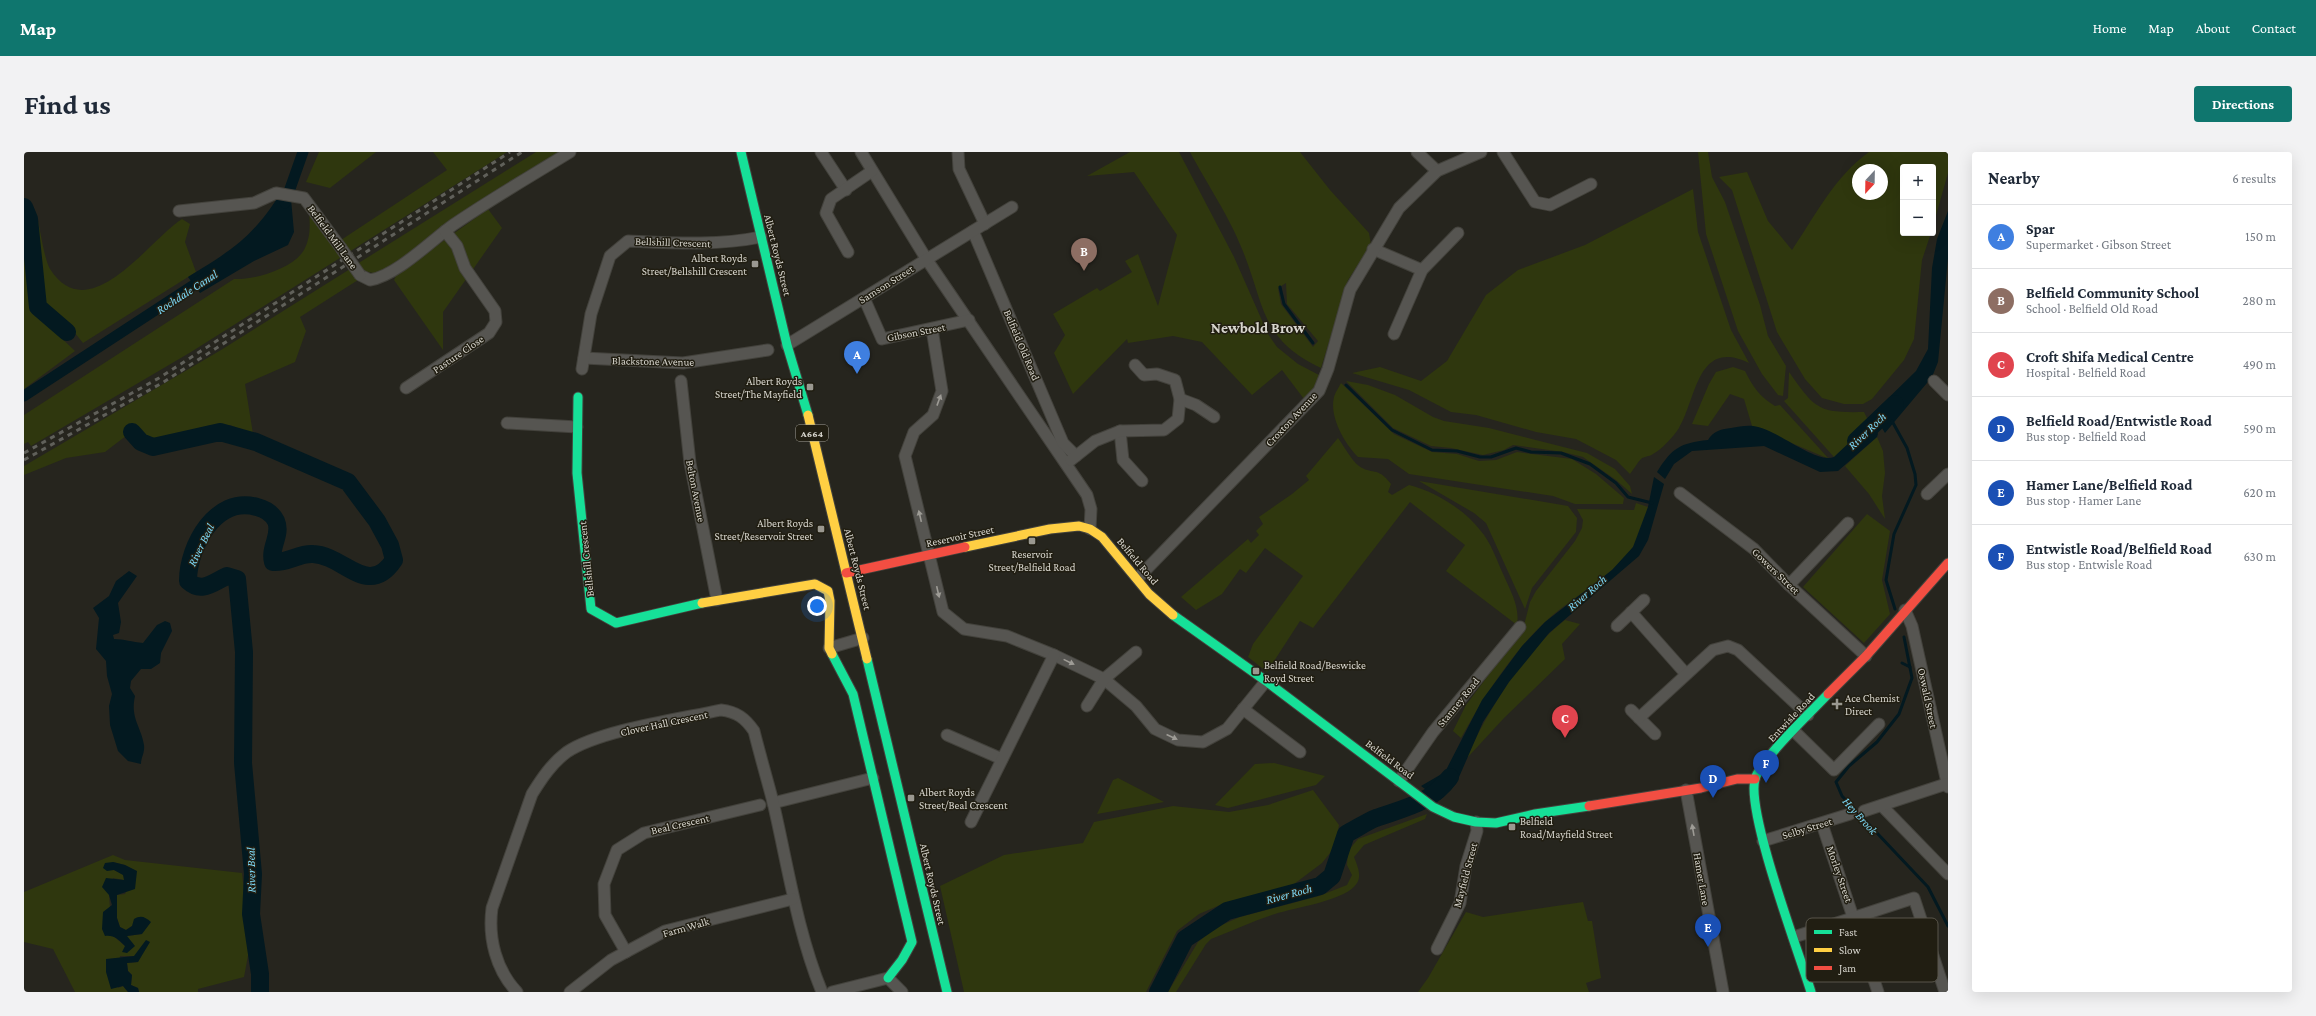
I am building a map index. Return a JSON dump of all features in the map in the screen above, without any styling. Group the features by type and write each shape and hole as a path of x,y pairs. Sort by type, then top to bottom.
{"street":[{"name":"Belfield Mill Lane","path":"179,211 254,203 276,193 304,198 342,248 360,275 370,280 386,274 420,252 446,231 570,152"},
{"name":"Albert Royds Street","path":"741,152 787,345 808,416 863,638 947,992"},
{"path":"821,152 846,190"},
{"path":"860,152 927,260 1086,495 1091,509 1090,529"},
{"path":"958,152 959,169 985,224"},
{"path":"1417,152 1436,171"},
{"name":"Croxton Avenue","path":"1138,578 1319,391 1328,369 1350,290 1373,249 1399,208 1436,171 1481,152"},
{"path":"1503,152 1535,202 1550,206 1591,184"},
{"path":"848,252 826,213 831,199 872,171"},
{"name":"Samson Street","path":"787,345 1012,207"},
{"name":"Pasture Close","path":"406,388 483,337 496,322 495,311 465,268 457,246 446,231"},
{"name":"Belfield Old Road","path":"973,231 1063,444 1076,456"},
{"path":"1394,334 1422,270 1458,233"},
{"name":"Bellshill Crescent","path":"583,364 592,314 610,256 628,241 702,245 734,242 761,237"},
{"path":"1373,249 1422,270"},
{"name":"Gibson Street","path":"864,298 882,339 969,320"},
{"path":"932,329 942,390 934,415 914,432 905,456 943,612 964,629 1007,636 1054,655 1104,679 1136,706 1154,729 1178,740 1203,742 1227,729 1266,681"},
{"name":"Blackstone Avenue","path":"583,364 681,363 768,350"},
{"path":"1065,464 1095,441 1120,431 1164,430 1178,419 1180,399 1175,380 1157,374 1144,375 1135,365"},
{"name":"Belton Avenue","path":"681,381 690,463 717,600"},
{"path":"1934,381 1947,391"},
{"name":"Bellshill Crescent","path":"578,397 577,473 591,609 616,623 717,600 815,584 828,591 829,595 829,648"},
{"path":"1180,399 1196,405 1214,417"},
{"path":"507,423 577,427"},
{"path":"1120,431 1123,460 1142,481"},
{"path":"1927,494 1948,474"},
{"name":"Gowers Street","path":"1680,493 1754,549 1789,585 1866,656"},
{"path":"1789,585 1848,523"},
{"name":"Belfield Road","path":"1078,526 1090,529 1102,537 1138,578 1149,594 1182,623 1266,681 1433,807 1454,817 1476,822 1496,823 1535,814 1686,790 1737,779 1755,779"},
{"name":"Reservoir Street","path":"846,573 1050,529 1078,526"},
{"name":"Entwisle Road","path":"1755,779 1769,758 1793,730 1866,656 1948,563"},
{"path":"1617,626 1644,600"},
{"name":"Oswald Street","path":"1905,610 1912,626 1947,785"},
{"path":"1632,612 1686,674"},
{"name":"Stanney Road","path":"1399,781 1433,732 1520,627"},
{"path":"832,992 888,978 902,960 912,942 853,694 829,648 863,638"},
{"path":"1639,718 1714,650 1728,646 1738,650 1808,715"},
{"path":"1088,706 1104,679 1136,652"},
{"path":"971,822 1054,655"},
{"path":"1243,709 1300,752"},
{"name":"Clover Hall Crescent","path":"517,992 509,983 499,964 490,936 492,908 532,794 553,764 568,752 583,744 609,735 721,710 737,713 747,721 754,731 773,803 793,899 814,972 822,992"},
{"path":"1631,710 1655,734"},
{"path":"1793,730 1834,770 1879,724"},
{"path":"947,735 1002,760"},
{"path":"773,803 873,778"},
{"path":"1755,779 1755,808 1763,841 1806,976"},
{"path":"1864,811 1947,785"},
{"name":"Hamer Lane","path":"1686,790 1723,992"},
{"name":"Beal Crescent","path":"626,952 605,915 604,884 617,850 644,833 760,805"},
{"path":"1882,806 1948,874"},
{"name":"Selby Street","path":"1763,841 1822,824 1850,814"},
{"name":"Mayfield Street","path":"1437,949 1460,903 1466,866 1477,831 1476,822"},
{"name":"Morley Street","path":"1822,824 1855,917"},
{"path":"1852,918 1914,898 1921,918"},
{"name":"Farm Walk","path":"570,992 611,960 665,931 793,899"},
{"path":"1794,937 1806,933"},
{"path":"1938,971 1945,992"},
{"path":"888,978 902,992"},
{"path":"1808,982 1811,992"},
{"name":"Morley Street","path":"1875,982 1878,992"}],"green space":[{"path":"319,152 376,152 330,188 306,182"},
{"path":"433,152 507,152 349,252 341,240 447,170"},
{"path":"536,152 558,152 378,274 364,271 357,264"},
{"path":"1130,152 1179,152 1234,257 1268,334 1277,347 1298,364 1319,375 1314,387 1304,399 1282,370 1252,395 1202,342 1173,336 1128,343 1127,339 1073,394 1054,353 1065,335 1053,314 1097,288 1100,291 1132,272 1125,261 1138,254 1158,306 1177,235 1134,172 1087,176"},
{"path":"1190,152 1300,152 1330,190 1369,233 1371,245 1348,280 1321,368 1301,357 1286,345 1275,332 1261,303 1237,237","holes":["1286,283 1287,304 1318,341 1313,347 1281,304 1278,288"]},
{"path":"1698,152 1708,152 1712,177 1725,202 1760,305 1768,336 1786,366 1783,396 1778,395 1762,374 1738,331 1706,234"},
{"path":"1869,152 1948,152 1948,173 1936,215 1936,164 1900,164 1900,236 1930,236 1922,260 1914,339 1904,360 1872,399 1863,404 1844,404 1822,398 1805,379 1777,332 1732,190 1719,177 1747,172 1768,221 1792,250 1826,197 1852,167 1852,200 1888,200 1888,164 1855,164"},
{"path":"1693,189 1698,232 1731,330 1749,363 1732,357 1719,358 1709,365 1701,375 1685,416 1677,431 1660,449 1641,459 1630,474 1616,460 1576,439 1536,432 1476,415 1451,412 1409,390 1352,373 1380,367 1421,381 1447,361 1486,295 1518,270 1585,245"},
{"path":"488,209 502,228 443,312 443,350 394,280 397,274"},
{"path":"309,210 343,256 191,352 31,446 28,442 24,444 24,415 234,279 252,278 272,272 291,263 299,257 308,240 310,225"},
{"path":"32,211 36,213 44,250 50,269 66,285 82,290 100,286 118,275 182,219 190,224 185,242 196,272 83,343 71,328 42,303"},
{"path":"24,222 33,311 75,351 24,389"},
{"path":"350,269 358,280 300,317 306,331 295,362 245,384 253,434 230,425 211,425 179,433 154,442 147,442 135,429 105,452 66,458 24,475 24,466 221,350"},
{"path":"1733,367 1745,371 1754,387 1761,395 1775,406 1780,405 1829,459 1752,426 1744,399 1730,394 1708,426 1692,424 1709,384 1716,372"},
{"path":"1789,372 1805,394 1819,406 1827,410 1864,412 1870,424 1834,457 1784,401 1788,398"},
{"path":"1346,381 1368,385 1395,395 1433,417 1444,421 1489,428 1587,453 1615,469 1630,486 1632,494 1616,480 1583,457 1563,452 1513,445 1504,450 1483,455 1451,448 1431,446 1393,428"},
{"path":"1341,383 1394,434 1432,452 1457,454 1479,461 1496,460 1517,452 1572,459 1596,474 1624,498 1623,504 1575,504 1553,496 1409,474 1388,459 1358,457 1343,438 1334,413 1334,397"},
{"path":"1877,437 1883,451 1885,473 1882,496 1885,519 1869,494 1845,466"},
{"path":"1338,438 1350,457 1359,466 1363,469 1378,473 1386,478 1391,484 1388,492 1392,495 1409,485 1419,488 1448,502 1473,522 1491,546 1512,594 1518,618 1517,625 1446,571 1465,545 1410,502 1313,628 1300,621 1267,672 1248,657 1253,644 1303,576 1265,548 1246,573 1240,569 1222,594 1196,610 1181,597 1248,539 1251,543 1259,535 1256,531 1263,524 1259,517 1309,480 1306,476"},
{"path":"1419,481 1568,506 1577,518 1576,532 1532,588 1525,609 1486,523 1474,513"},
{"path":"1636,503 1648,507 1636,543 1614,568 1545,622 1520,648 1498,677 1461,738 1453,731 1466,705 1523,629 1530,602 1536,591 1575,541 1582,528 1583,520 1577,509 1634,510"},
{"path":"1867,514 1890,531 1882,580 1890,614 1864,643 1803,587"},
{"path":"1565,620 1580,624 1562,644 1565,659 1504,718 1468,757 1467,756 1486,718 1521,665 1549,634"},
{"path":"1274,763 1325,776 1316,785 1228,808 1215,805 1255,764"},
{"path":"1118,778 1164,802 1097,814 1113,780"},
{"path":"1313,790 1339,825 1334,848 1322,863 1294,884 1269,893 1220,905 1199,914 1177,931 1146,992 964,992 940,886 1004,855 1083,843 1094,822 1173,806 1229,812 1268,805"},
{"path":"1427,814 1425,819 1364,845 1354,857 1359,877 1357,883 1352,889 1332,899 1267,917 1211,939 1206,944 1176,992 1168,992 1198,942 1217,927 1240,917 1319,896 1347,885 1352,875 1347,865 1348,851 1358,839"},
{"path":"113,855 125,860 242,873 250,945 244,977 198,989 198,992 139,992 138,988 131,985 132,975 128,971 127,963 138,962 141,956 120,956 118,988 123,986 128,992 75,992 53,949 24,942 24,892","holes":["113,862 125,865 136,871 125,894 117,895 117,918 120,927 126,930 132,926 142,934 127,936 128,939 125,946 112,935 109,895 113,878 124,880 124,875 114,870"]},
{"path":"1583,902 1588,921 1592,921 1601,978 1586,983 1589,992 1418,992 1428,978 1466,912 1483,917"}],"water":[{"path":"278,197 291,199 294,232 288,245 254,261 200,293 188,277 239,243 258,224"},
{"path":"1948,211 1948,258 1938,362 1932,377 1885,433 1873,413 1916,371 1928,349 1932,268 1937,239"},
{"path":"1872,421 1878,434 1877,437 1838,471 1820,472 1764,446 1692,451 1674,464 1665,479 1657,472 1667,457 1678,448 1690,443 1708,440 1715,433 1724,429 1748,426 1762,428 1806,451 1826,458 1834,457"},
{"path":"1654,477 1664,484 1648,540 1639,556 1549,633 1509,682 1483,722 1456,784 1440,800 1421,786 1445,772 1482,700 1522,646 1545,622 1612,570 1633,547 1648,507"},
{"path":"129,571 137,576 118,603 121,622 119,633 113,635 114,639 143,643 157,625 165,621 170,623 172,631 161,653 160,663 151,669 141,669 131,681 130,688 135,696 135,716 144,745 141,764 128,761 118,751 110,725 109,706 112,694 107,676 106,661 96,649 99,618 93,608 109,596 116,581"},
{"path":"113,862 125,865 137,871 135,889 117,895 117,918 120,927 126,930 132,926 134,919 139,917 145,918 151,922 142,934 127,936 135,946 127,953 122,952 125,946 118,939 105,936 102,929 103,912 112,905 109,895 102,887 106,878 124,880 123,875 114,870 107,871 103,868 105,863"},
{"path":"146,940 150,942 138,962 127,963 128,971 132,975 131,985 138,988 139,992 128,992 123,986 111,989 106,972 106,959 134,956"}],"waterway":[{"name":"Rochdale Canal","path":"285,203 303,152"},
{"name":"River Beal","path":"24,207 29,219 38,307 67,332"},
{"name":"Rochdale Canal","path":"24,396 206,277"},
{"path":"1280,287 1284,304 1313,343"},
{"path":"1346,385 1392,430 1432,450 1457,451 1480,457 1491,457 1516,448 1531,452 1561,453 1590,464 1616,483 1628,497 1652,503"},
{"name":"River Roch","path":"1856,441 1895,404"},
{"name":"Hey Brook","path":"1892,421 1907,448 1915,474 1916,485 1894,534 1886,580 1895,609"},
{"name":"River Beal","path":"132,432 141,442 153,447 220,432 256,442 348,482 377,521 390,545 394,560 384,571 375,576 365,576 324,556 313,554 273,562 272,557 278,531 276,521 263,509 242,505 229,509 217,516 207,526 193,553 189,567 188,581 193,585 198,587 208,586 227,576 237,579 244,652 243,763 253,874 251,914 260,974 260,992"},
{"name":"Hey Brook","path":"1904,637 1912,678 1899,714 1877,742 1849,766 1836,782 1842,796 1928,887 1948,926"},
{"name":"Hey Brook","path":"1902,663 1910,667"},
{"name":"River Roch","path":"1158,992 1185,939 1227,911 1320,886 1332,876 1346,834 1376,818 1417,804 1435,793 1450,777"}],"railway":[{"path":"24,453 159,378 510,152"},
{"path":"24,460 162,383 522,152"}],"traffic: fast":[{"path":"741,152 787,345 808,415"},
{"path":"578,397 577,473 591,609 616,623 702,603"},
{"path":"1173,615 1266,681 1433,807 1454,817 1476,822 1496,823 1535,814 1589,806"},
{"path":"832,654 853,694 912,942 902,960 888,978"},
{"path":"867,659 947,992"},
{"path":"1806,977 1775,883 1758,821 1754,796 1755,779 1759,770 1777,748 1828,694"},
{"path":"1808,982 1811,992"}],"traffic: slow":[{"path":"808,415 867,659"},
{"path":"965,547 1050,529 1079,526 1090,529 1102,537 1149,594 1173,615"},
{"path":"702,603 815,584 828,591 830,601 829,648 832,654"}],"traffic: jam":[{"path":"846,573 965,547"},
{"path":"1828,694 1866,656 1948,563"},
{"path":"1589,806 1701,788 1737,779 1755,779"}],"place":[{"name":"Albert Royds Street/Bellshill Crescent","path":"755,264"},
{"name":"Belfield Community School","path":"1084,271"},
{"name":"Spar","path":"857,374"},
{"name":"Albert Royds Street/The Mayfield","path":"810,387"},
{"name":"Albert Royds Street/Reservoir Street","path":"821,529"},
{"name":"Reservoir Street/Belfield Road","path":"1032,541"},
{"name":"Belfield Road/Beswicke Royd Street","path":"1256,671"},
{"name":"Ace Chemist Direct","path":"1837,704"},
{"name":"Croft Shifa Medical Centre","path":"1565,738"},
{"name":"Entwistle Road/Belfield Road","path":"1766,783"},
{"name":"Albert Royds Street/Beal Crescent","path":"911,798"},
{"name":"Belfield Road/Entwistle Road","path":"1713,798"},
{"name":"Belfield Road/Mayfield Street","path":"1512,827"},
{"name":"Hamer Lane/Belfield Road","path":"1708,947"}],"district":[{"name":"Newbold Brow","path":"1258,328"}]}
